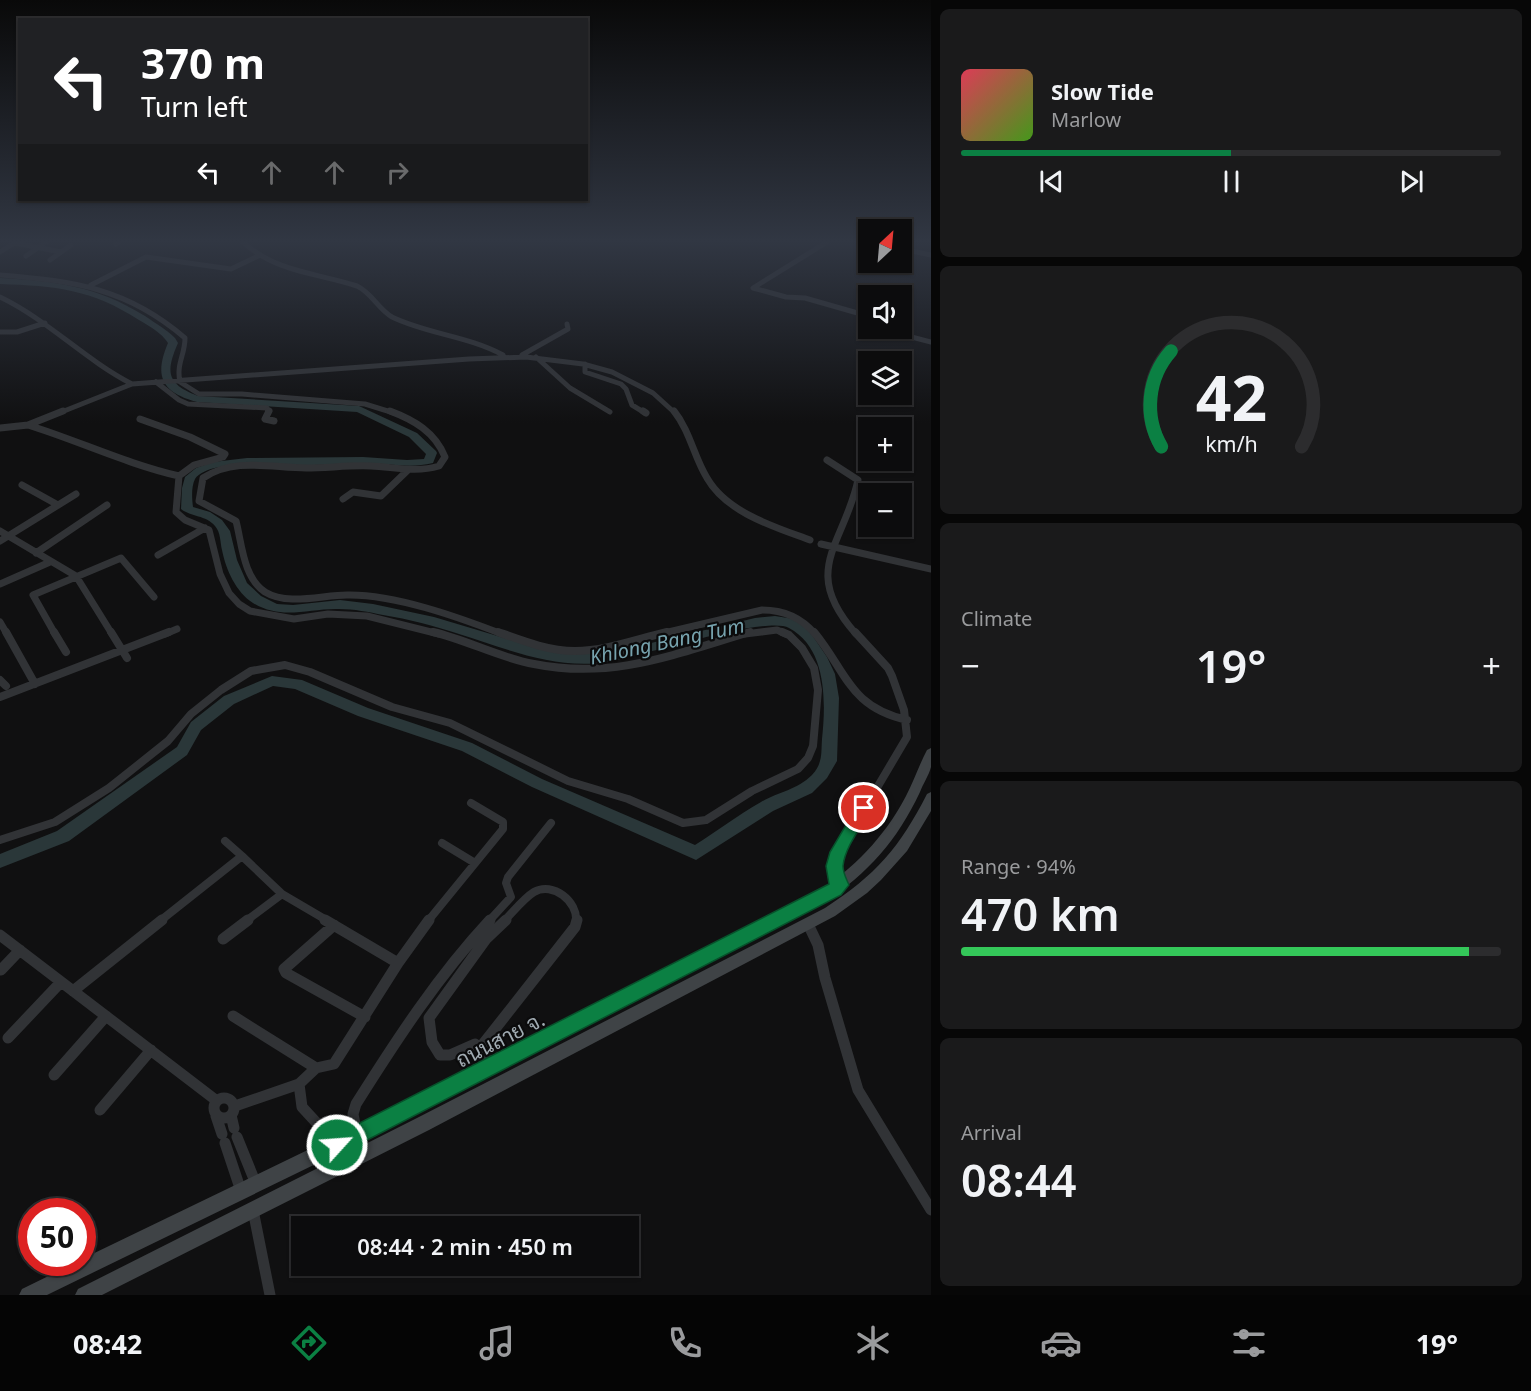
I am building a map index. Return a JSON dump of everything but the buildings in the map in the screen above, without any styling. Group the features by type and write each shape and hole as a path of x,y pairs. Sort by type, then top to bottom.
{"main road":[{"name":"ถนนสาย จ.","path":"28,1295 357,1135 820,898 841,885 870,858 903,816 931,753"},
{"path":"84,1295 253,1210 847,902 876,877 906,843 931,796"}],"street":[{"path":"14,302 117,377 132,384"},
{"path":"131,302 169,323 185,338 176,381"},
{"path":"379,302 391,316 430,332 481,344 503,356"},
{"path":"821,302 858,313"},
{"path":"0,333 17,332 45,323"},
{"path":"521,356 568,329 567,324"},
{"path":"912,336 931,342"},
{"path":"0,428 28,425 132,384 503,356 536,357 585,364 614,372 665,401 683,424 708,481 724,498 774,527 810,540"},
{"path":"536,357 558,378 595,405 610,412"},
{"path":"585,364 585,372 621,384 626,389 632,405 646,414"},
{"path":"176,381 199,394 242,394 340,401 385,409 436,437 444,452 445,458 439,466 425,470 351,466 302,468 247,466 213,472 203,478 199,501 236,520 251,575 263,590 276,597 343,593 361,595 464,619 531,644 575,651 762,610 775,610 792,615 816,633 849,685 869,705 888,715 907,720"},
{"path":"158,382 179,400 188,404 267,408 269,411 265,419 274,421"},
{"path":"28,425 70,438 143,468 179,476 194,465 223,457 225,454 190,437 140,418"},
{"path":"827,460 858,480 847,516 832,548 826,569 828,593 843,619 888,668 907,720 907,736 839,852 835,866 836,877 841,885"},
{"path":"343,499 353,492 381,496 408,470"},
{"path":"0,840 55,822 109,788 168,741 191,714 221,690 251,671 285,665 310,672 392,707 450,723 568,781 628,799 683,823 693,824 706,819 752,791 798,770 808,758 813,746 818,690 814,668 802,648 789,635 777,630 750,632 633,666 569,669 532,664 425,629 367,616 328,614 294,619 250,611 239,604 229,593 220,574 211,535 205,528 185,520 176,512 179,476"},
{"path":"22,485 58,505"},
{"path":"0,542 76,494"},
{"path":"36,554 106,506"},
{"path":"158,555 205,528"},
{"path":"0,531 76,576 128,658"},
{"path":"821,544 931,569"},
{"path":"66,652 33,595 121,558 154,597"},
{"path":"0,585 50,562"},
{"path":"0,622 34,684"},
{"path":"0,697 177,629"},
{"path":"232,1016 316,1068 334,1064 398,963 444,899 504,827 503,822 471,803"},
{"path":"357,1135 354,1114 356,1104 411,1017 467,945 511,897 506,884 508,877 551,823"},
{"path":"225,841 282,894 398,963"},
{"path":"442,843 475,863"},
{"path":"73,991 242,856"},
{"path":"480,1048 575,927 578,918 577,911 572,901 564,895 541,890 535,891 486,939 429,1018 427,1025 435,1052 446,1057 475,1044 480,1048 490,1068"},
{"path":"223,939 282,894"},
{"path":"808,924 818,945 825,978 858,1090 931,1210"},
{"path":"334,925 284,969 286,973 365,1017"},
{"path":"0,934 217,1101"},
{"path":"1,970 20,950"},
{"path":"8,1038 62,982"},
{"path":"54,1076 106,1016"},
{"path":"100,1110 151,1050"},
{"path":"216,1116 220,1119 233,1110 299,1084 316,1068"},
{"path":"299,1084 300,1103 304,1111 337,1145"},
{"path":"241,1191 214,1109 221,1098 230,1099 236,1132 256,1184"},
{"path":"253,1210 270,1295"}],"waterway":[{"name":"Khlong Bang Tum","path":"0,861 63,836 182,751 196,726 229,700 272,681 297,684 363,712 467,747 537,783 696,853 767,806 803,791 818,778 829,761 832,722 830,682 825,665 816,648 803,632 789,622 775,620 755,623 701,634 622,655 584,659 544,655 434,622 373,609 340,604 293,610 275,608 256,599 243,586 234,570 223,528 206,514 187,509 187,488 191,477 200,470 229,463 363,460 414,464 429,461 432,453 413,435 359,409 197,399 186,395 171,385 165,372 168,354 173,343 170,338 114,302"}],"route":[{"path":"337,1145 835,889 841,885 836,877 835,866 839,852 864,808"}]}
